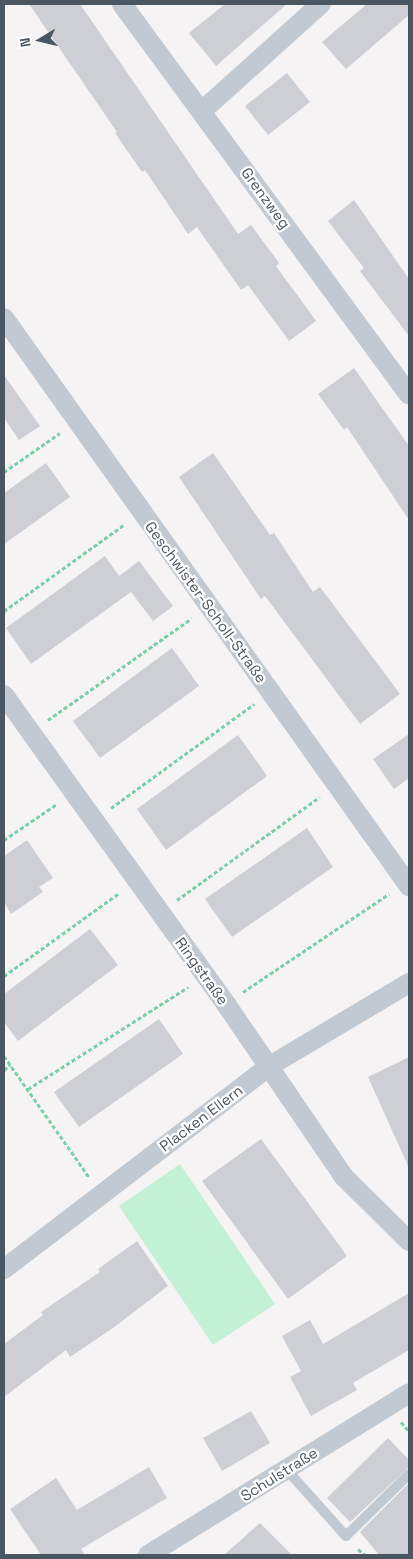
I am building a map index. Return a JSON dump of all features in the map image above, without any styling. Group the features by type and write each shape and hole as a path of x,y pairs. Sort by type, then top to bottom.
{"street":[{"name":"Grenzweg","path":"122,4 409,394"},
{"path":"202,111 322,4"},
{"name":"Geschwister-Scholl-Straße","path":"4,318 408,884"},
{"name":"Ringstraße","path":"4,694 206,975 344,1176 409,1240"},
{"name":"Placken Ellern","path":"4,1269 268,1067 409,983"},
{"name":"Schulstraße","path":"148,1555 172,1549 286,1469 409,1393"}],"lane":[{"path":"286,1469 346,1536 409,1474"}],"path":[{"path":"4,472 77,421"},
{"path":"4,611 142,512"},
{"path":"31,732 209,606"},
{"path":"94,820 270,692"},
{"path":"159,912 337,785"},
{"path":"4,840 74,792"},
{"path":"4,976 137,881"},
{"path":"226,1004 408,884"},
{"path":"28,1089 206,975"},
{"path":"4,1056 101,1194"},
{"path":"4,1070 10,1065"}],"green space":[{"path":"180,1164 275,1304 213,1345 119,1206"}],"building":[{"path":"29,4 80,4 238,234 251,225 279,263 276,266 316,321 289,341 248,285 241,290 197,227 188,234 145,170 142,172 115,133 117,132"},
{"path":"225,4 287,4 216,66 189,33"},
{"path":"367,4 409,4 409,15 346,69 322,42"},
{"path":"287,73 310,102 268,135 245,106"},
{"path":"354,200 409,279 409,336 360,271 364,268 328,221"},
{"path":"354,368 409,446 409,520 347,427 344,430 318,394"},
{"path":"4,375 40,426 19,440 4,418"},
{"path":"213,453 270,535 274,533 313,592 320,587 400,694 360,724 265,596 261,599 179,477"},
{"path":"46,463 70,497 4,544 4,493"},
{"path":"105,556 119,576 139,561 173,606 153,621 131,592 31,664 6,628"},
{"path":"172,648 199,686 100,758 73,721"},
{"path":"409,734 409,778 394,789 373,759"},
{"path":"238,735 267,776 166,850 137,809"},
{"path":"307,828 333,867 232,937 205,899"},
{"path":"27,840 53,878 39,887 43,892 11,914 4,902 4,856"},
{"path":"90,929 118,965 18,1041 4,1022 4,994"},
{"path":"159,1019 183,1054 79,1127 54,1092"},
{"path":"409,1057 409,1168 368,1077"},
{"path":"261,1139 347,1256 288,1299 202,1181"},
{"path":"137,1241 168,1286 113,1328 70,1357 66,1350 4,1397 4,1344 43,1315 41,1312 100,1272 98,1269"},
{"path":"409,1293 409,1350 353,1383 357,1390 311,1416 290,1377 301,1371 282,1336 310,1320 323,1344"},
{"path":"251,1411 270,1443 222,1471 203,1438"},
{"path":"388,1438 409,1460 409,1467 350,1522 327,1498"},
{"path":"149,1467 167,1498 81,1549 85,1555 41,1555 10,1509 56,1478 77,1510"},
{"path":"409,1483 409,1555 379,1555 360,1532"},
{"path":"260,1523 292,1555 224,1555"}]}
